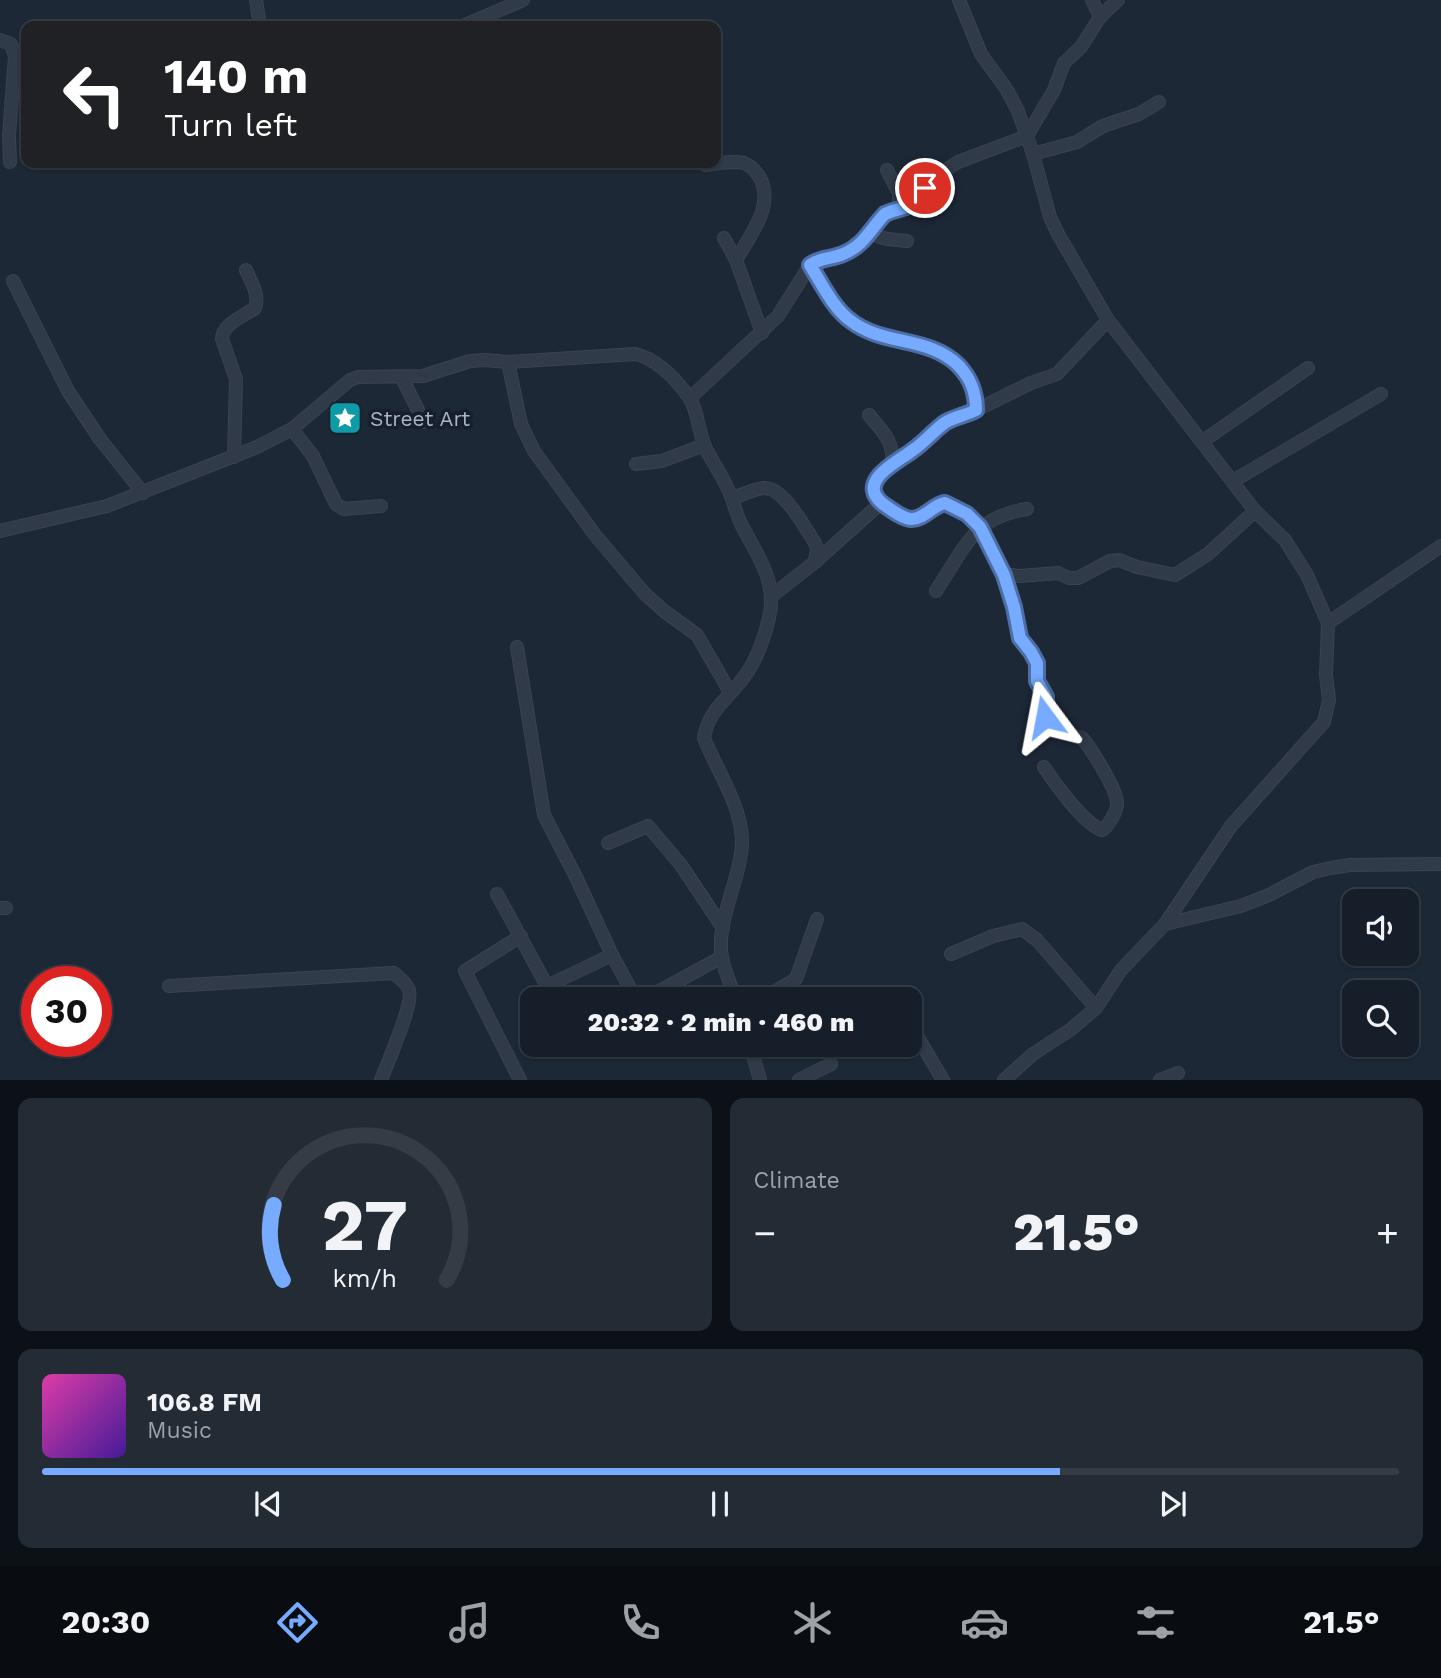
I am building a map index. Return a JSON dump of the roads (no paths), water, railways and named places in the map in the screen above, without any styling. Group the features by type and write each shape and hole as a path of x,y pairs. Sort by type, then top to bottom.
{"street":[{"path":"256,0 259,21"},
{"path":"475,21 523,0"},
{"path":"959,0 975,42 1018,111 1050,217 1108,320 1255,511 1285,540 1297,557 1328,623 1326,675 1329,700 1324,722 1231,826 1165,924 1121,970 1096,1008 1070,1030 1033,1054 1004,1080"},
{"path":"1091,0 1100,16"},
{"path":"690,398 762,333 785,307 795,286 810,265 818,259 842,255 871,234 885,214 911,206 919,199 929,181 958,162 1027,136 1054,90 1064,63 1081,47 1100,16 1118,0"},
{"path":"0,40 11,44 15,57 9,136 10,162"},
{"path":"1033,154 1077,142 1102,126 1139,114 1159,102"},
{"path":"721,164 744,163 754,168 762,181 765,199 761,215 736,260"},
{"path":"887,170 899,193 899,210"},
{"path":"871,234 908,241"},
{"path":"724,238 736,260 762,333"},
{"path":"810,265 839,310 852,323 870,332 928,346 950,357 972,385 976,410"},
{"path":"234,457 236,379 222,333 257,304 246,270"},
{"path":"13,281 68,391 100,439 143,493"},
{"path":"1044,767 1066,797 1095,827 1102,830 1107,827 1118,804 1116,797 1082,737 1060,732 1048,725 1045,717 1046,697 1038,686 1036,676 1037,663 1020,638 1004,575 980,527 967,514 945,503 914,519 904,517 881,503 875,490 875,481 892,464 914,450 946,423 1031,383 1057,374 1108,320"},
{"path":"0,531 107,506 234,457 292,429 350,380 358,377 423,376 485,360 508,362 635,354 656,362 690,398 704,445 767,574 772,594 767,627 754,662 712,715 704,738 740,824 742,842 739,866 723,928 722,957 732,987"},
{"path":"508,362 521,424 534,451 595,535 645,594 697,635 730,692"},
{"path":"1203,442 1308,368"},
{"path":"402,378 424,422"},
{"path":"1233,481 1381,394"},
{"path":"869,415 890,441 892,464"},
{"path":"292,429 313,456 336,504 344,509 381,506"},
{"path":"636,464 662,461 704,445"},
{"path":"732,498 764,488 777,492 815,542 815,562"},
{"path":"772,594 815,562 881,503"},
{"path":"936,591 980,527 1001,514 1027,509"},
{"path":"1004,575 1058,573 1069,578 1078,578 1110,561 1119,560 1137,567 1175,575 1208,554 1255,511"},
{"path":"1328,623 1441,546"},
{"path":"517,647 544,815 629,987"},
{"path":"608,843 648,826 687,872 723,928"},
{"path":"1165,924 1241,906 1313,872 1331,868 1350,865 1441,864"},
{"path":"497,894 547,986 612,955"},
{"path":"782,987 796,979 817,919"},
{"path":"951,954 993,936 1022,929 1037,940 1096,1008"},
{"path":"520,1080 465,971 521,936"},
{"path":"667,987 722,957"},
{"path":"169,986 394,974 405,983 410,996 401,1029 381,1080"},
{"path":"922,1045 943,1080"},
{"path":"753,1057 760,1080"},
{"path":"799,1080 831,1064"},
{"path":"1160,1080 1178,1073"}],"place":[{"name":"Street Art","path":"345,418"}]}
